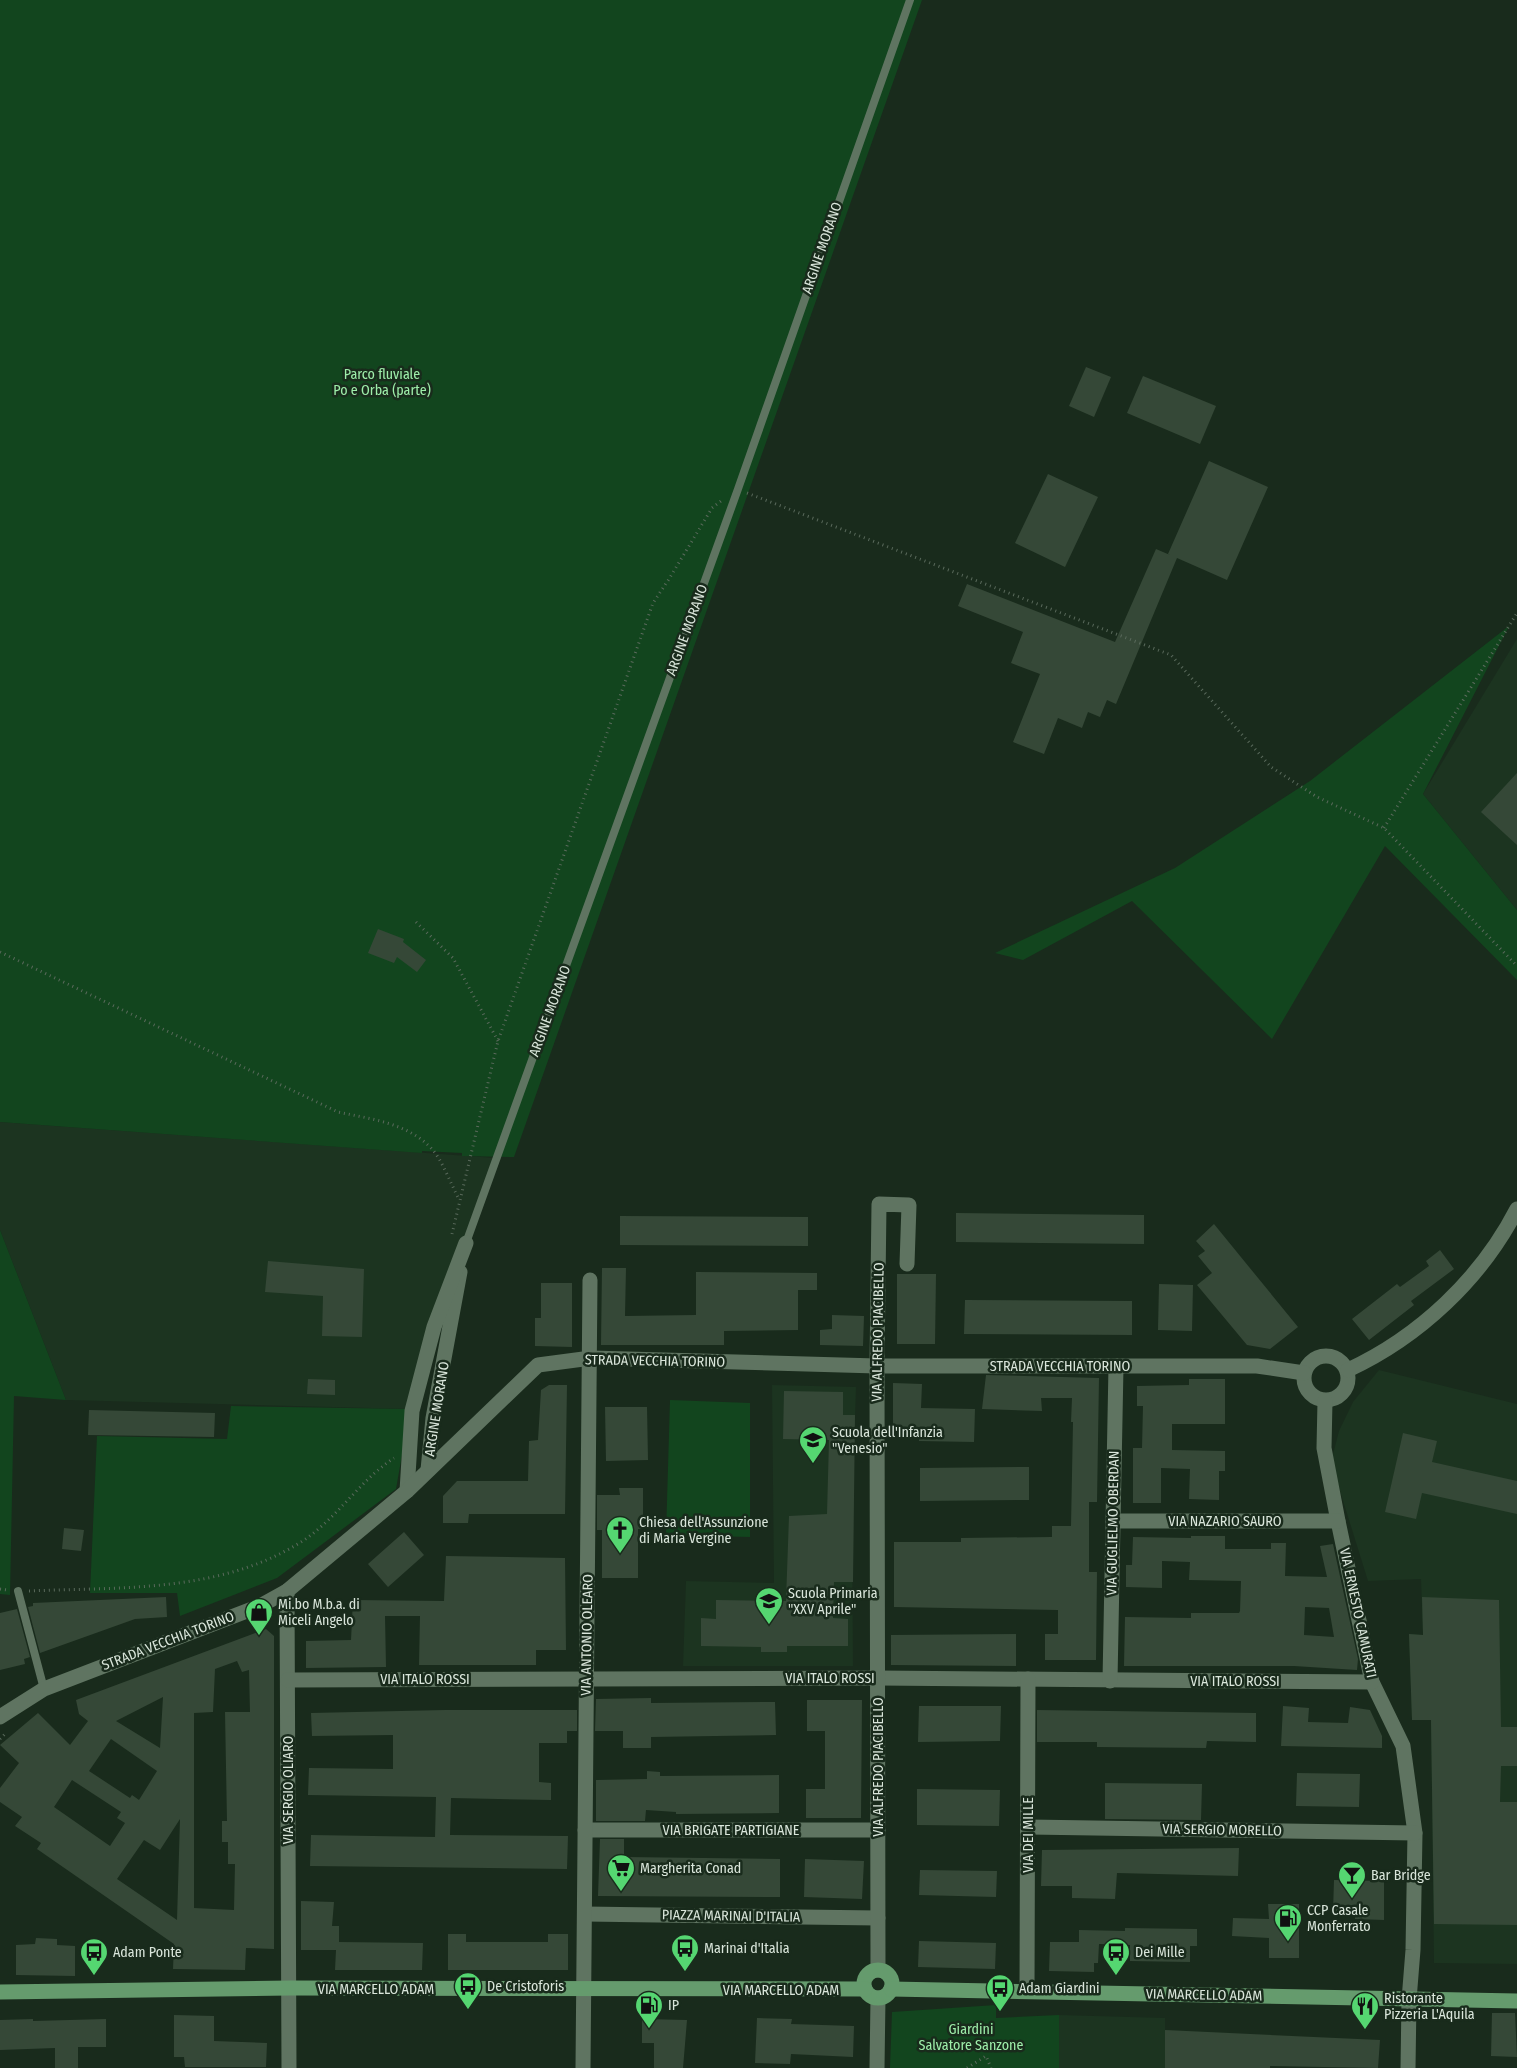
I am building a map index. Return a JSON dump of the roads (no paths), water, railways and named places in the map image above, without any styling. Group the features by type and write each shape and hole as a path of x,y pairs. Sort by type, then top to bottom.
{"main road":[{"path":"878,1970 890,1976 885,1994 870,1996 865,1989 866,1976 878,1970"},
{"name":"VIA MARCELLO ADAM","path":"2,1990 290,1988 865,1989"},
{"name":"VIA MARCELLO ADAM","path":"885,1994 1027,1991 1517,2001"}],"street":[{"name":"VIA ALFREDO PIACIBELLO","path":"878,1970 876,1366 879,1204 909,1205 907,1264"},
{"path":"1348,1370 1376,1357 1464,1287 1502,1238 1517,1208"},
{"name":"ARGINE MORANO","path":"407,1491 412,1411 434,1327 466,1243"},
{"name":"ARGINE MORANO","path":"428,1470 434,1418 457,1297 461,1259"},
{"name":"VIA ANTONIO OLEARO","path":"584,2068 586,1679 591,1358 590,1280"},
{"path":"1325,1356 1339,1359 1348,1370 1349,1378 1345,1391 1339,1397 1326,1401 1319,1400 1308,1392 1304,1373 1312,1361 1325,1356"},
{"name":"STRADA VECCHIA TORINO","path":"0,1717 44,1689 260,1606 287,1591 407,1491 538,1365 591,1358 876,1366 1257,1366 1304,1373"},
{"name":"VIA GUGLIELMO OBERDAN","path":"1110,1681 1116,1366"},
{"name":"VIA ERNESTO CAMURATI","path":"1326,1401 1324,1448 1338,1521 1372,1682 1403,1746 1414,1833 1413,1950 1409,2000 1408,2068"},
{"name":"VIA NAZARIO SAURO","path":"1113,1520 1338,1521"},
{"name":"VIA SERGIO OLIARO","path":"287,1591 289,2068"},
{"name":"VIA ITALO ROSSI","path":"288,1680 878,1678 1372,1682"},
{"name":"VIA DEI MILLE","path":"1027,1991 1028,1679"},
{"name":"VIA SERGIO MORELLO","path":"1028,1827 1414,1833"},
{"name":"VIA BRIGATE PARTIGIANE","path":"585,1830 878,1830"},
{"name":"PIAZZA MARINAI D'ITALIA","path":"584,1914 878,1918"},
{"path":"877,2068 885,1994"}],"lane":[{"name":"ARGINE MORANO","path":"466,1243 738,489 910,0"},
{"path":"18,1591 44,1689"}],"place":[{"name":"Scuola dell'Infanzia \"Venesio\"","path":"813,1464"},
{"name":"Chiesa dell'Assunzione di Maria Vergine","path":"620,1554"},
{"name":"Scuola Primaria \"XXV Aprile\"","path":"769,1625"},
{"name":"Mi.bo M.b.a. di Miceli Angelo","path":"259,1636"},
{"name":"Margherita Conad","path":"621,1892"},
{"name":"Bar Bridge","path":"1352,1899"},
{"name":"CCP Casale Monferrato","path":"1288,1942"},
{"name":"Marinai d'Italia","path":"685,1972"},
{"name":"Adam Ponte","path":"94,1976"},
{"name":"Dei Mille","path":"1116,1976"},
{"name":"De Cristoforis","path":"468,2010"},
{"name":"Adam Giardini","path":"1000,2012"},
{"name":"IP","path":"649,2029"},
{"name":"Ristorante Pizzeria L'Aquila","path":"1365,2030"}],"park label":[{"name":"Parco fluviale Po e Orba (parte)","path":"382,382"},
{"name":"Giardini Salvatore Sanzone","path":"971,2038"}]}
